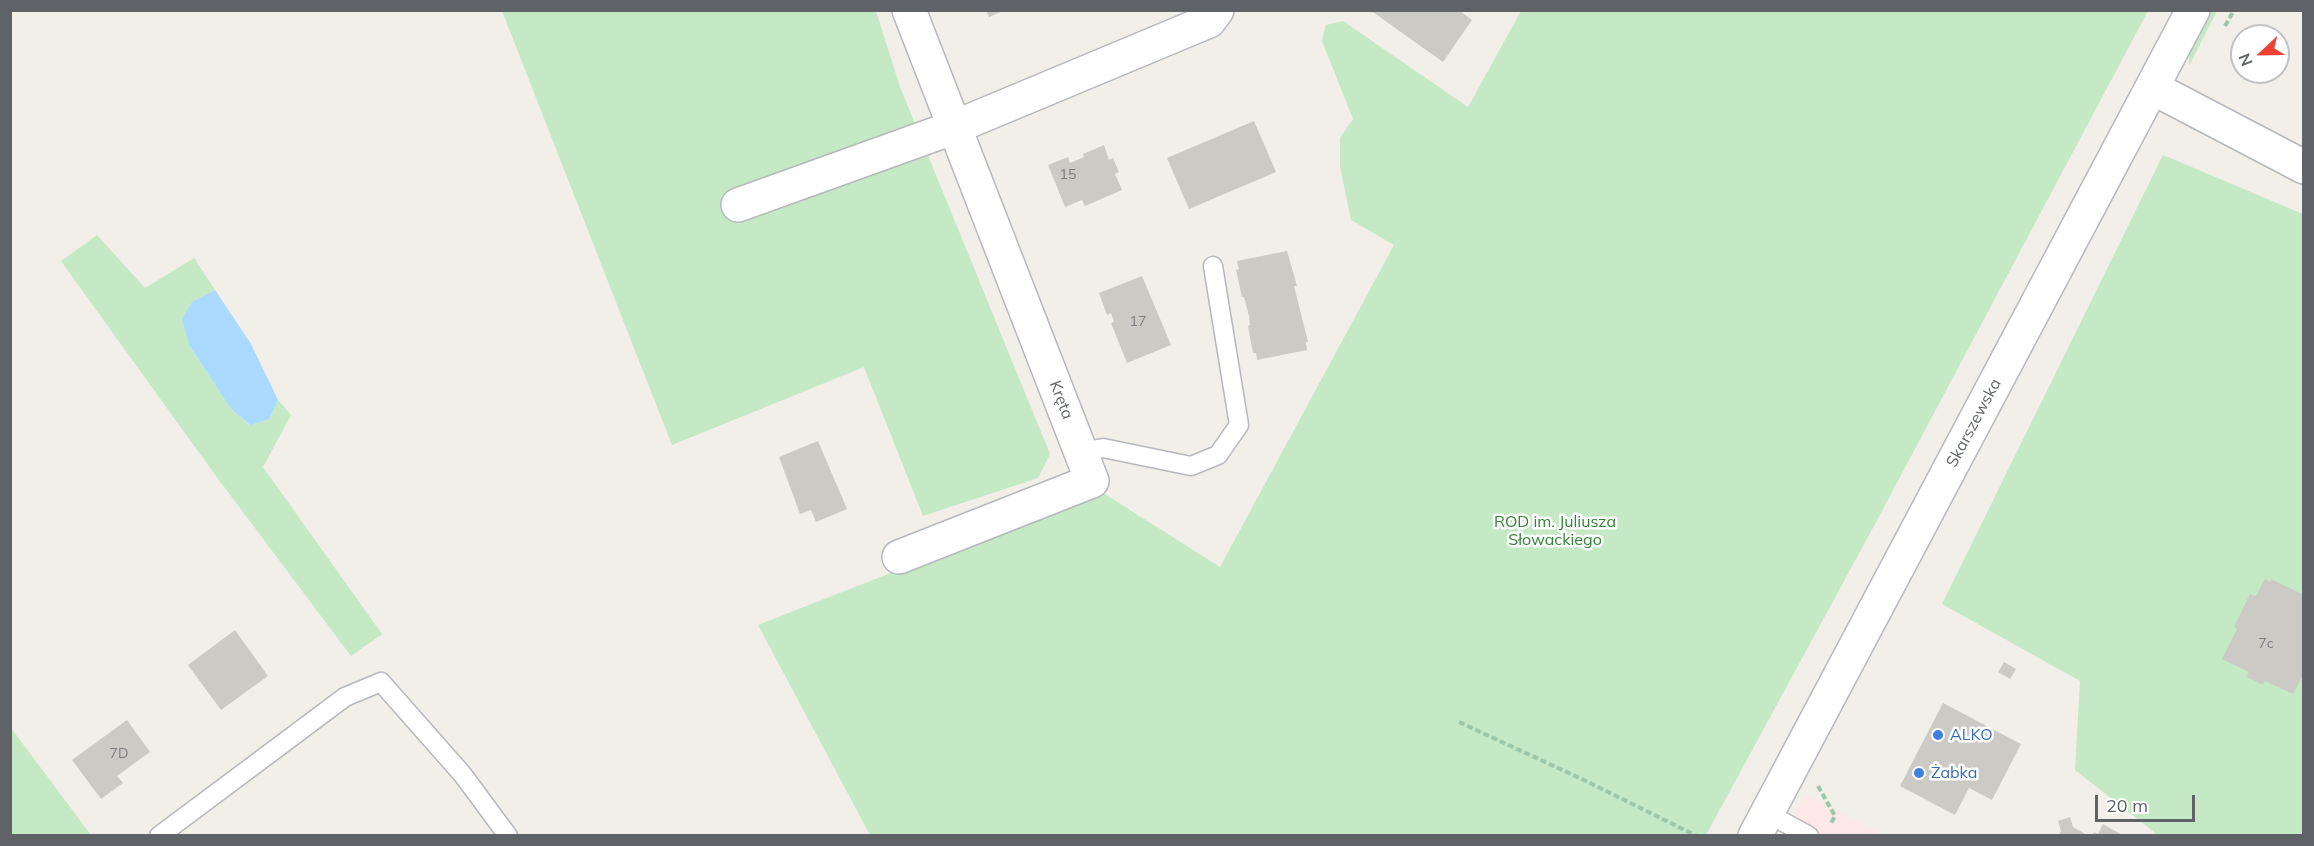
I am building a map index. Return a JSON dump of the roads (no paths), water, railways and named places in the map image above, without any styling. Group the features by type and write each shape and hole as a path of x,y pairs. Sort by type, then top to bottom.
{"street":[{"name":"Kręta","path":"899,557 1092,481 909,10"},
{"path":"738,205 955,127 1209,21 1217,10"},
{"name":"Skarszewska","path":"1761,824 2193,10"},
{"path":"2153,88 2304,167"}],"lane":[{"path":"1081,452 1103,448 1191,466 1218,455 1239,425 1213,266"},
{"path":"159,836 345,697 381,682 464,775 508,836"},
{"path":"1761,824 1809,836"}],"water":[{"path":"215,290 251,344 278,400 269,419 250,425 231,409 189,345 182,319 192,302"}],"place":[{"name":"ALKO","path":"1938,735"},
{"name":"Żabka","path":"1919,773"}],"park label":[{"name":"ROD im. Juliusza Słowackiego","path":"1555,531"}]}
